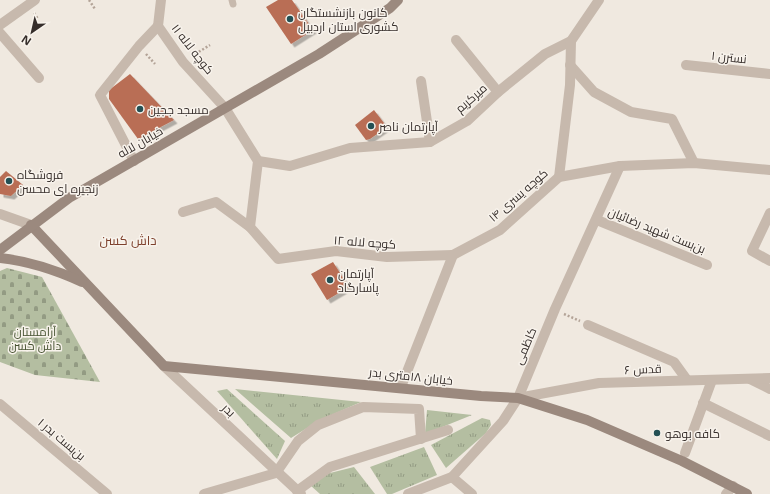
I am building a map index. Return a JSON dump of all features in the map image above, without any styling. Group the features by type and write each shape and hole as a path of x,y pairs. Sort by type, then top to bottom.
{"street":[{"path":"0,25 35,0"},
{"name":"کوچه لاله ۱۱","path":"161,0 158,26 183,62 225,108"},
{"name":"خیابان لاله","path":"0,250 31,225 69,198 319,54 390,8 398,0"},
{"name":"میرکریم","path":"258,161 290,166 350,148 430,142 466,121 498,92 545,54 571,41 599,0"},
{"path":"134,161 100,95 139,46 158,26"},
{"path":"0,33 39,78"},
{"path":"456,40 498,92"},
{"path":"559,177 570,85 571,41"},
{"path":"570,64 594,92 631,112 672,119 694,163"},
{"name":"نسترن ۱","path":"686,65 770,74"},
{"path":"421,81 430,142"},
{"path":"183,212 216,202 250,227 258,161 225,108"},
{"name":"کوچه یسری ۱۴","path":"454,255 500,230 559,177 620,166 694,163 770,170"},
{"name":"کاظمی","path":"408,494 452,477 503,421 518,398 555,309 597,220 620,166"},
{"path":"770,213 752,251 770,261"},
{"path":"0,214 31,225 164,366"},
{"name":"بن‌بست شهید رضائیان","path":"597,220 707,265"},
{"name":"کوچه لاله ۱۲","path":"250,227 278,259 336,251 387,258 454,255"},
{"path":"402,387 454,255"},
{"path":"0,258 63,274 87,284"},
{"path":"588,325 674,362 687,380"},
{"name":"خیابان ۱۸متری بدر","path":"164,366 402,387 481,396 518,398 587,420 682,461 730,490 747,494"},
{"name":"بدر","path":"164,366 299,493"},
{"name":"قدس ۶","path":"518,398 599,383 770,378"},
{"path":"750,379 770,389"},
{"path":"685,452 712,380"},
{"path":"704,403 770,436"},
{"name":"بن‌بست بدر ۱","path":"0,404 107,494"},
{"path":"204,494 276,473 298,441 318,425 363,407 419,409 421,438"},
{"path":"299,493 330,467 448,430"},
{"path":"452,477 472,494"}],"path":[{"path":"89,0 94,9"},
{"path":"183,62 210,45"},
{"path":"555,309 588,325"}],"green space":[{"name":"آرامستان داش کسن","path":"7,268 42,277 100,382 35,375 0,362 0,271"},
{"path":"227,389 285,441 277,459 217,391"},
{"path":"235,389 361,402 320,420 291,438"},
{"path":"427,410 472,415 425,434"},
{"path":"482,418 490,420 491,425 486,433 446,468 431,445"},
{"path":"424,447 437,475 392,494 387,494 370,467"},
{"path":"354,467 375,494 320,494 310,485 326,474"}],"building":[{"name":"کانون بازنشستگان کشوری استان اردبیل","path":"278,0 292,0 313,30 291,44 266,7"},
{"name":"مسجد ججین","path":"130,74 174,120 138,139 109,99 109,90"},
{"name":"آپارتمان ناصر","path":"374,110 387,127 370,139 366,140 355,125"},
{"name":"فروشگاه زنجیره ای محسن","path":"6,171 23,185 11,196 0,194 0,177"},
{"name":"آپارتمان پاسارگاد","path":"333,262 349,287 327,300 311,274"}],"place":[{"name":"کانون بازنشستگان کشوری استان اردبیل","path":"290,19"},
{"name":"مسجد ججین","path":"140,109"},
{"name":"آپارتمان ناصر","path":"371,126"},
{"name":"فروشگاه زنجیره ای محسن","path":"9,181"},
{"name":"آپارتمان پاسارگاد","path":"330,280"},
{"name":"کافه بوهو","path":"657,433"}],"district":[{"name":"داش کسن","path":"128,240"}]}
